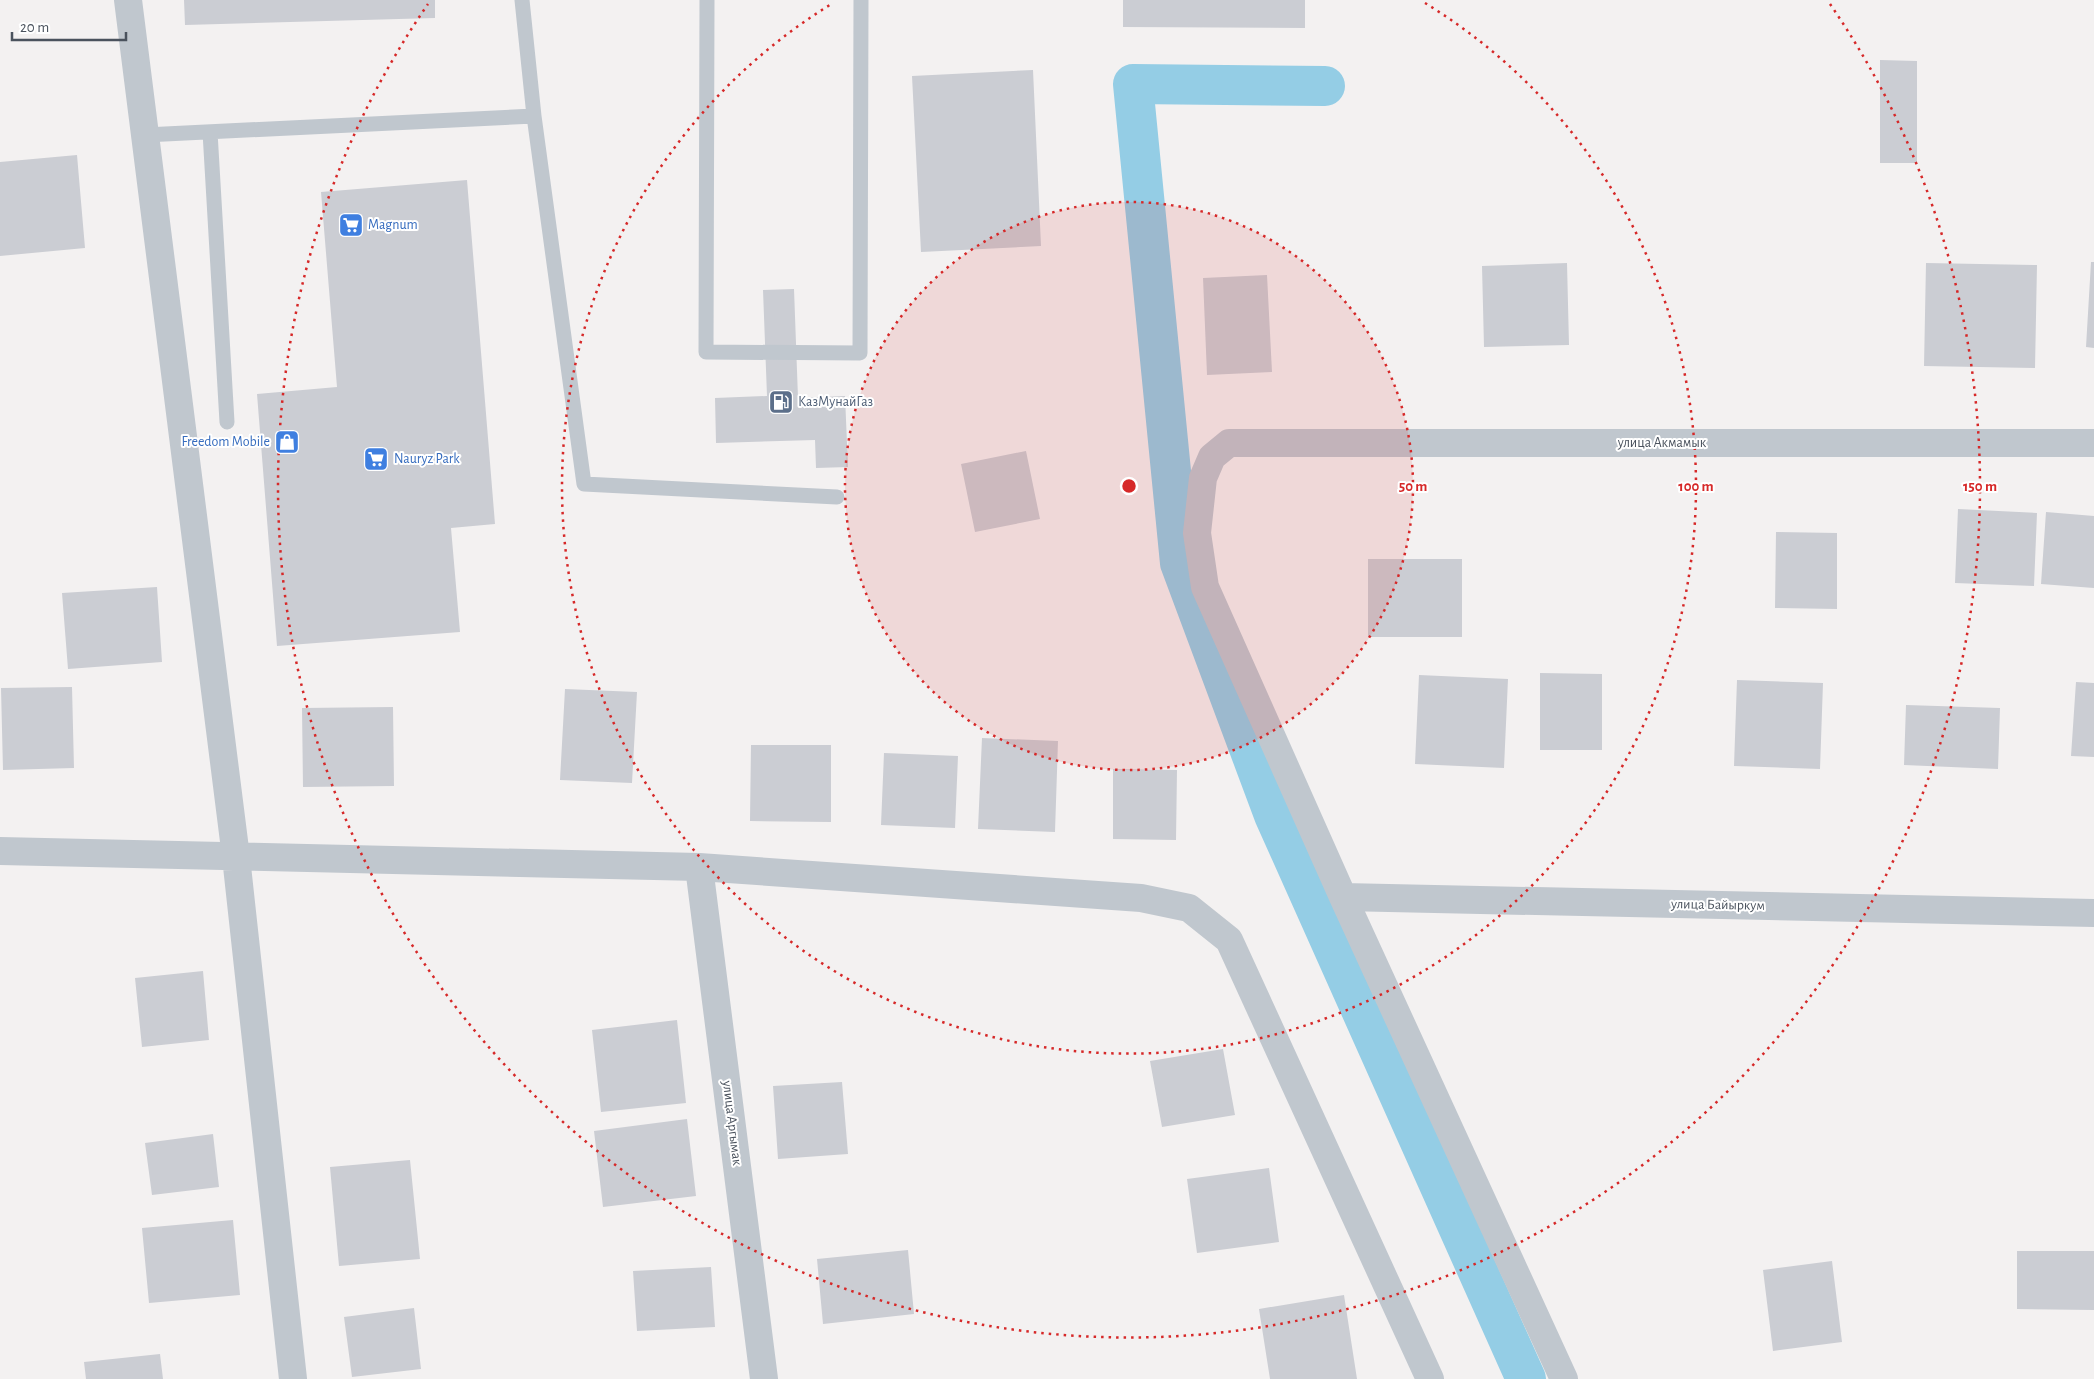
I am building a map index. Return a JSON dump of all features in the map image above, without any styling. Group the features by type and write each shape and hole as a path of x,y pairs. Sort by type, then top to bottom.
{"street":[{"path":"128,0 236,857 293,1379"},
{"name":"улица Акмамык","path":"1343,897 1204,587 1197,533 1203,478 1212,457 1229,443 2094,443"},
{"path":"0,851 699,868 1141,898 1189,908 1229,940 1430,1379"},
{"name":"улица Аргымак","path":"699,868 764,1379"},
{"path":"1343,897 1564,1379"},
{"name":"улица Байыркум","path":"1343,897 2094,913"}],"lane":[{"path":"522,0 534,116 584,484 837,497"},
{"path":"707,0 706,352 851,353 860,353 861,0"},
{"path":"145,135 534,116"},
{"path":"210,132 227,422"}],"building":[{"path":"184,0 435,0 435,18 185,25"},
{"path":"1123,0 1305,0 1305,28 1123,27"},
{"path":"1880,60 1917,61 1917,163 1880,163"},
{"path":"1033,70 1041,246 921,252 912,76"},
{"path":"77,155 85,248 0,256 0,162"},
{"name":"Nauryz Park","path":"467,180 495,524 451,528 460,632 277,646 257,394 337,387 321,192"},
{"path":"2091,262 2094,262 2094,348 2086,347"},
{"path":"1567,263 1569,345 1484,347 1482,266"},
{"path":"1926,263 2037,265 2035,368 1924,366"},
{"path":"1267,275 1272,372 1207,375 1203,278"},
{"path":"794,289 798,398 845,396 848,467 816,468 815,440 716,443 715,398 767,396 763,290"},
{"path":"1026,451 1040,519 975,532 961,464"},
{"path":"1958,509 2037,513 2034,586 1955,583"},
{"path":"2046,512 2094,516 2094,588 2041,584"},
{"path":"1776,532 1837,533 1837,609 1775,608"},
{"path":"1368,559 1462,559 1462,637 1368,637"},
{"path":"157,587 162,662 68,669 62,593"},
{"path":"1540,673 1602,674 1602,750 1540,750"},
{"path":"1419,675 1508,679 1504,768 1415,764"},
{"path":"1737,680 1823,683 1820,769 1734,766"},
{"path":"2076,682 2094,683 2094,757 2071,756"},
{"path":"72,687 74,768 3,770 1,688"},
{"path":"565,689 637,692 632,783 560,780"},
{"path":"1906,705 2000,708 1998,769 1904,765"},
{"path":"393,707 394,786 303,787 302,708"},
{"path":"982,738 1058,741 1055,832 978,829"},
{"path":"751,745 831,745 831,822 750,821"},
{"path":"884,753 958,756 955,828 881,825"},
{"path":"1113,769 1177,770 1176,840 1113,839"},
{"path":"203,971 209,1040 142,1047 135,978"},
{"path":"677,1020 686,1103 601,1112 592,1030"},
{"path":"1223,1049 1235,1115 1162,1127 1150,1061"},
{"path":"842,1082 848,1154 778,1159 773,1086"},
{"path":"687,1119 696,1196 603,1207 594,1131"},
{"path":"213,1134 219,1187 152,1195 145,1143"},
{"path":"410,1160 420,1259 339,1266 330,1167"},
{"path":"1269,1168 1279,1242 1197,1253 1187,1179"},
{"path":"233,1220 240,1295 149,1303 142,1228"},
{"path":"908,1250 914,1314 823,1324 817,1259"},
{"path":"2017,1251 2094,1251 2094,1310 2017,1309"},
{"path":"1832,1261 1842,1342 1773,1351 1763,1270"},
{"path":"711,1267 715,1327 637,1331 633,1271"},
{"path":"1344,1295 1357,1379 1270,1379 1259,1309"},
{"path":"414,1308 421,1369 352,1377 344,1317"},
{"path":"160,1354 163,1379 86,1379 84,1362"}],"waterway":[{"path":"1325,86 1133,84 1180,563 1274,815 1526,1379"}],"place":[{"name":"Magnum","path":"351,225"},
{"name":"КазМунайГаз","path":"781,402"},
{"name":"Freedom Mobile","path":"287,442"},
{"name":"Nauryz Park","path":"376,459"}]}
